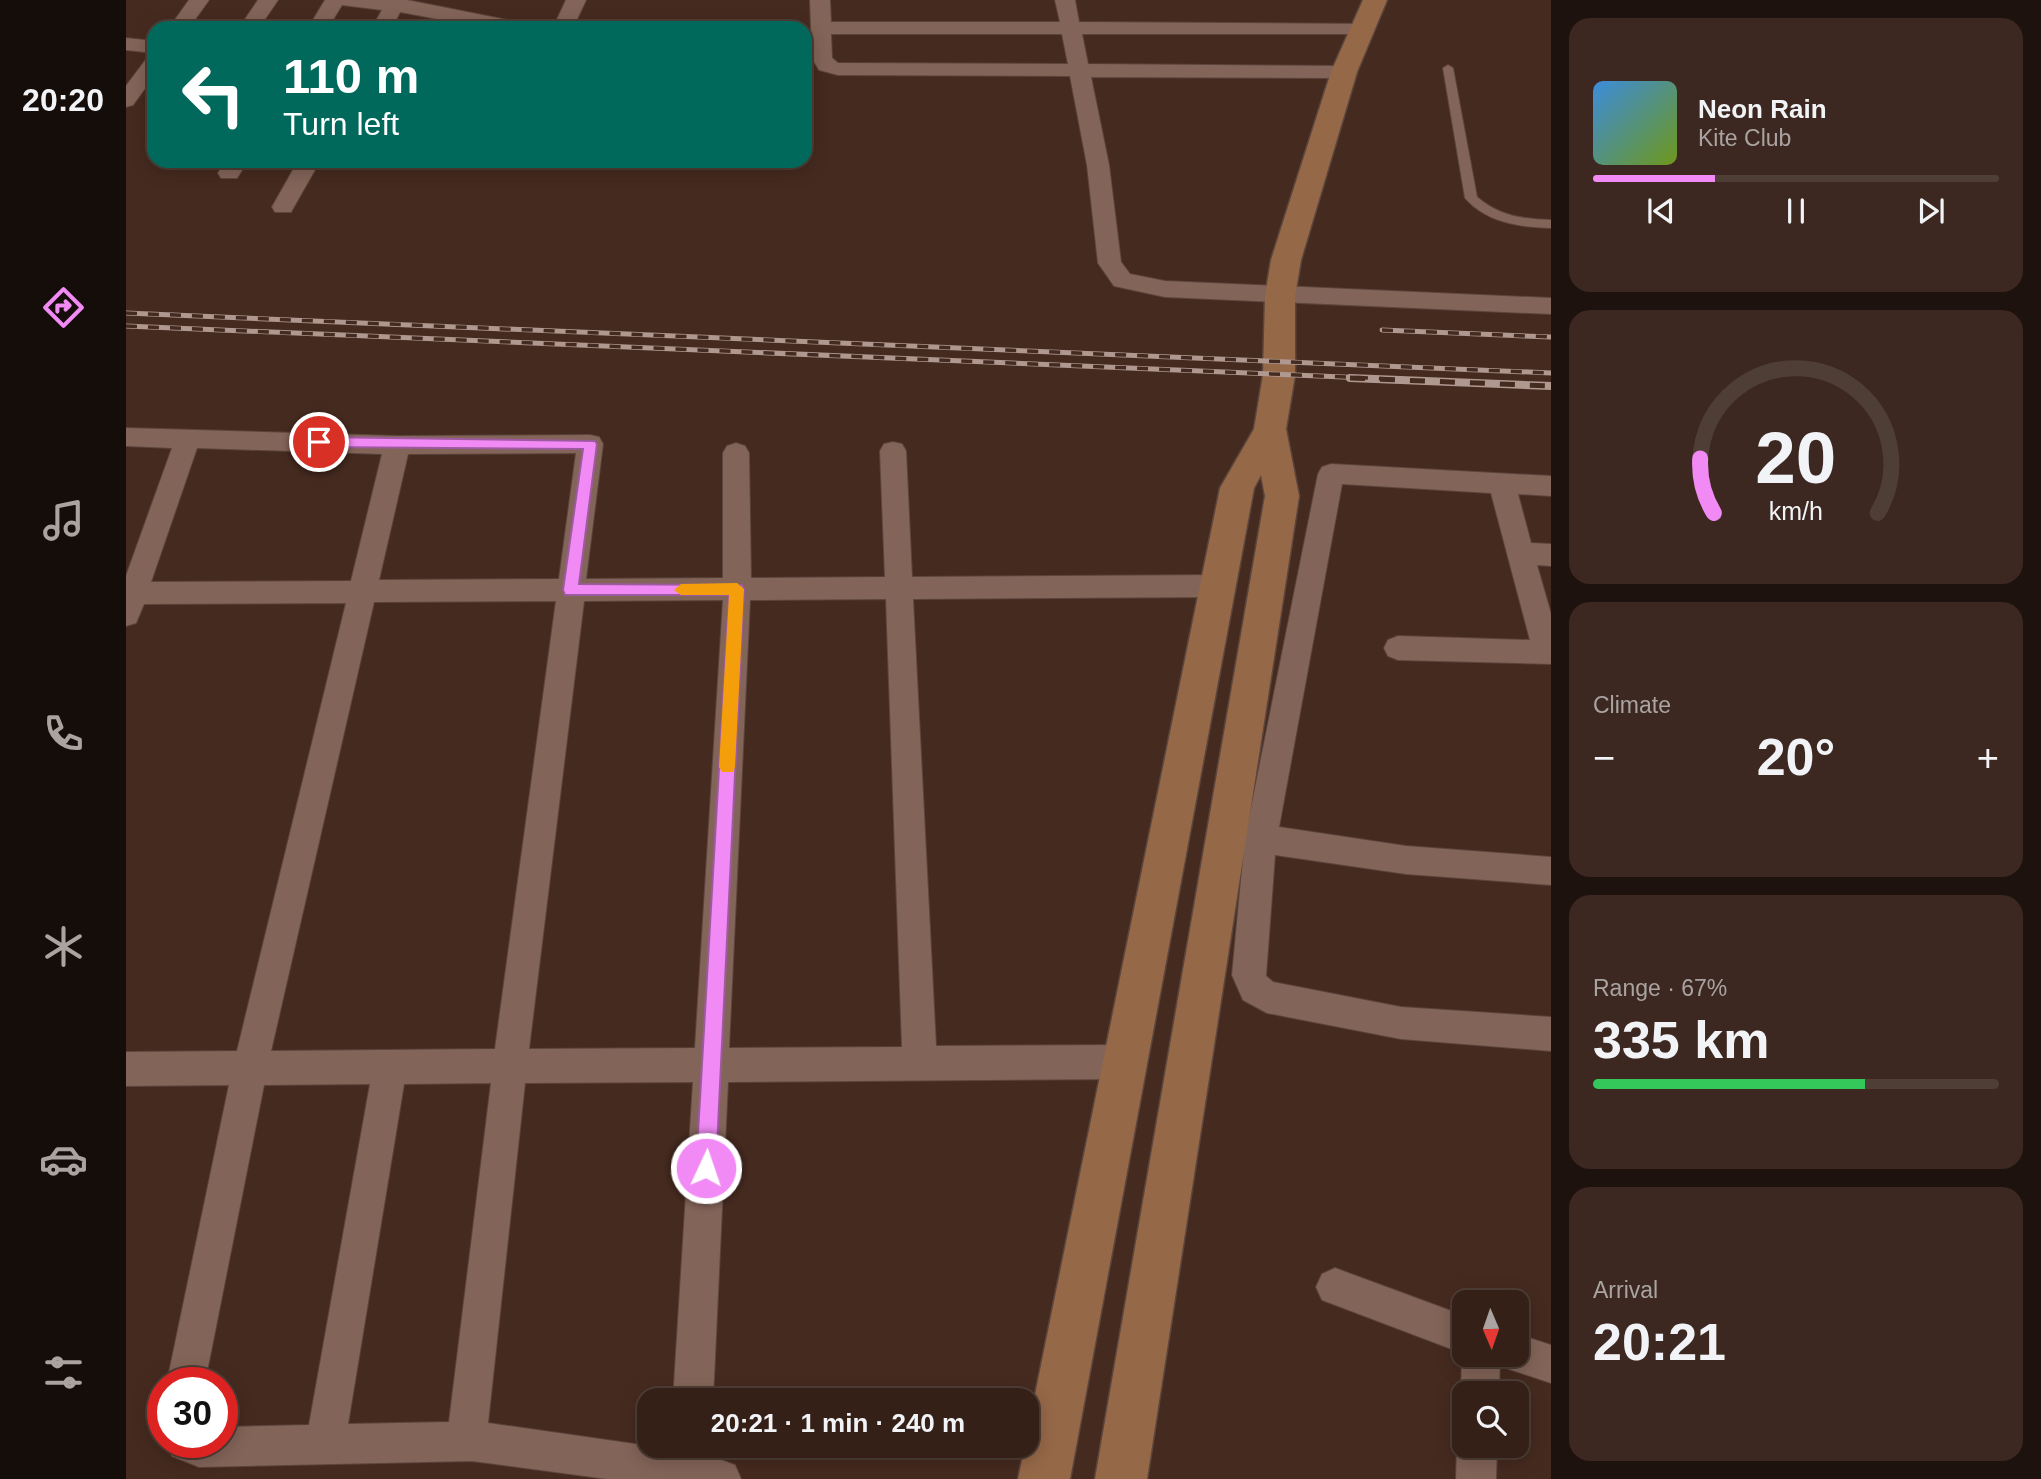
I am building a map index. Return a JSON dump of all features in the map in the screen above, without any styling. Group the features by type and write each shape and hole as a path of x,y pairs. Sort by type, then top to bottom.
{"street":[{"path":"184,21 199,0"},
{"path":"254,21 268,0"},
{"path":"322,21 335,0"},
{"path":"345,0 396,2 485,21"},
{"path":"566,21 576,0"},
{"path":"820,0 816,30 822,58 827,66 838,69 1344,72"},
{"path":"1065,0 1106,216 1110,263 1122,279 1165,289 1551,306"},
{"path":"1121,1479 1282,496 1270,429 1279,375 1280,296 1286,260 1344,72 1375,0"},
{"path":"386,21 396,2"},
{"path":"816,30 1363,28"},
{"path":"126,44 147,46"},
{"path":"126,100 147,72"},
{"path":"284,208 305,168"},
{"path":"1044,1479 1237,488 1270,429"},
{"path":"126,437 397,445 590,444 510,1066 466,1442"},
{"path":"188,438 129,601 363,592 1219,586"},
{"path":"189,1367 250,1068 397,445"},
{"path":"893,451 920,1064"},
{"path":"694,1388 737,589 736,453"},
{"path":"1551,486 1331,474 1261,838 1249,975 1250,983 1256,991 1267,997 1401,1023 1551,1034"},
{"path":"1398,648 1549,652 1503,483"},
{"path":"1521,553 1551,555"},
{"path":"1261,838 1501,869 1551,870"},
{"path":"126,1069 1126,1062"},
{"path":"325,1444 390,1067"},
{"path":"1335,1287 1452,1330"},
{"path":"1530,1357 1551,1364"},
{"path":"238,1446 466,1442 700,1465"},
{"path":"1476,1479 1477,1458"}],"lane":[{"path":"1448,68 1471,198 1497,218 1515,223 1551,225"}],"railway":[{"path":"126,313 1551,373"},
{"path":"126,326 1392,379"},
{"path":"1382,330 1551,337"},
{"path":"1350,378 1551,386"}],"slow traffic":[{"path":"681,590 737,589 727,767"}],"route":[{"path":"319,442 397,445 590,444 570,590 737,589 706,1168"}]}
